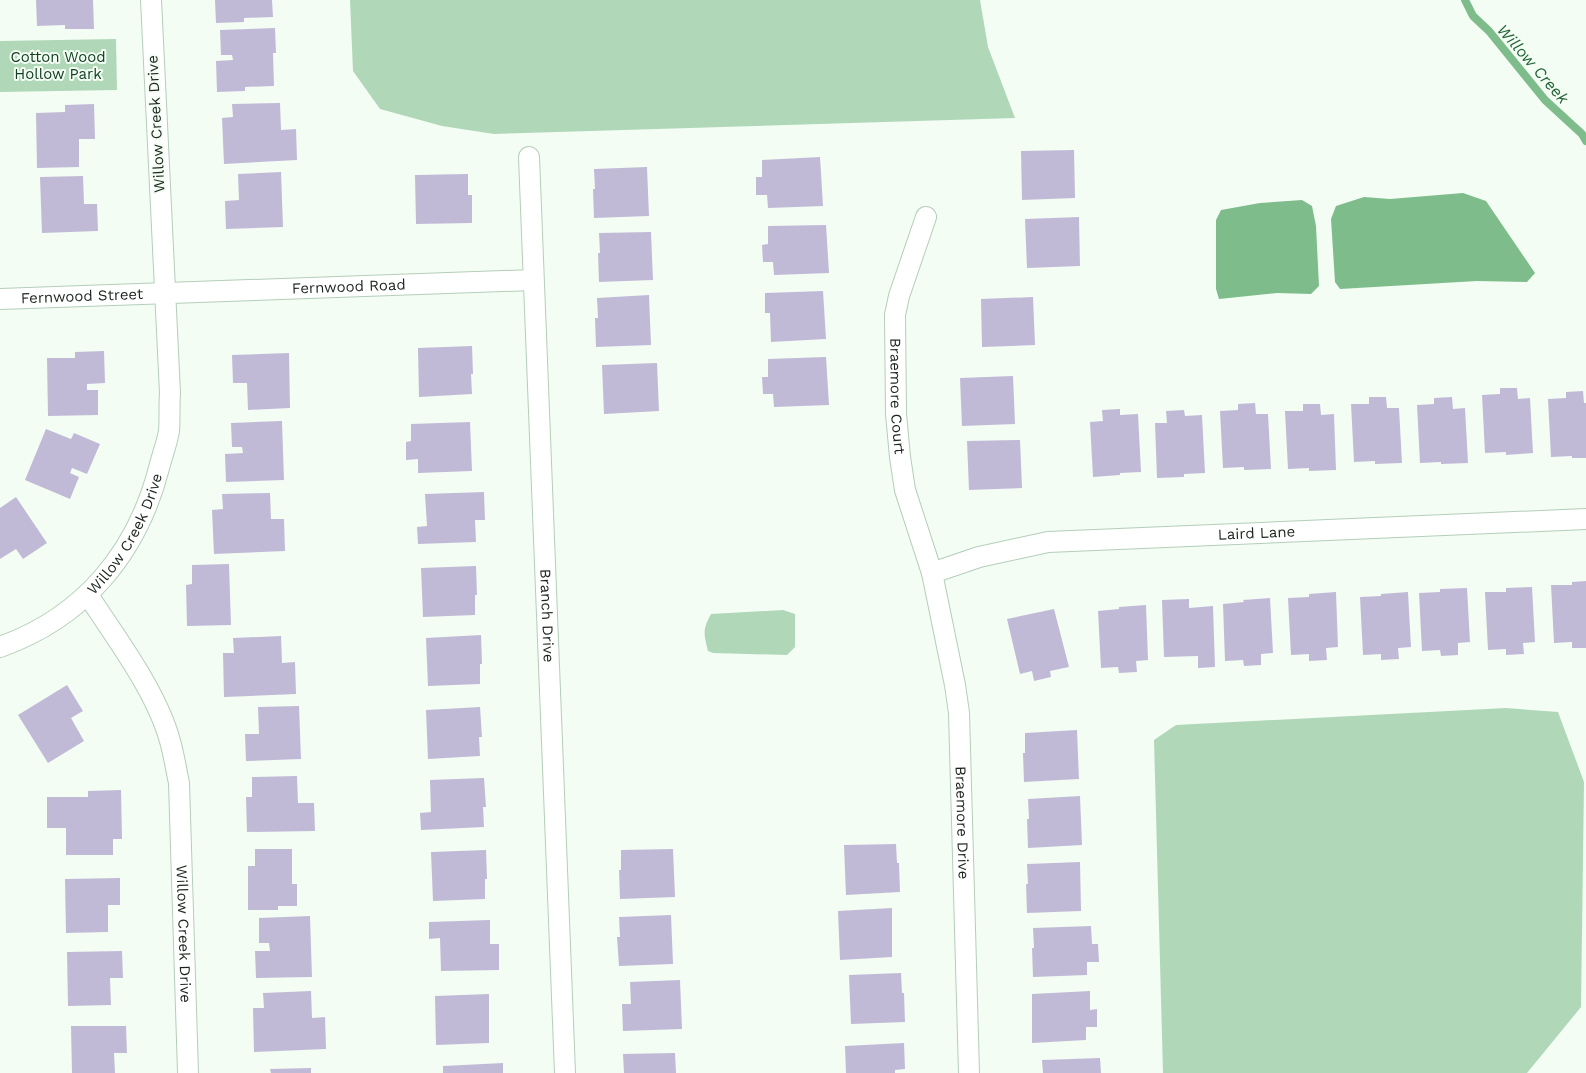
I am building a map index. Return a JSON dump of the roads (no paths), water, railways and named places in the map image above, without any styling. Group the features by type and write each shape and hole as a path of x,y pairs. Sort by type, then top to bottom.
{"street":[{"name":"Willow Creek Drive","path":"151,0 170,393 169,431 145,512 128,545 114,566 88,595 145,685 170,740 178,782 188,1073"},
{"name":"Branch Drive","path":"529,157 565,1073"},
{"name":"Braemore Court","path":"926,217 899,296 895,316 896,404 900,457 905,490 932,573"},
{"name":"Fernwood Road","path":"165,293 533,280"},
{"name":"Fernwood Street","path":"0,299 165,293"},
{"name":"Laird Lane","path":"932,573 979,557 1048,542 1586,519"},
{"name":"Braemore Drive","path":"932,573 959,713 969,1073"},
{"path":"0,647 17,641 56,620 88,595"}],"waterway":[{"name":"Willow Creek","path":"1465,0 1473,16 1489,31 1545,100 1582,134 1586,141"}],"park label":[{"name":"Cotton Wood Hollow Park","path":"58,66"}]}
